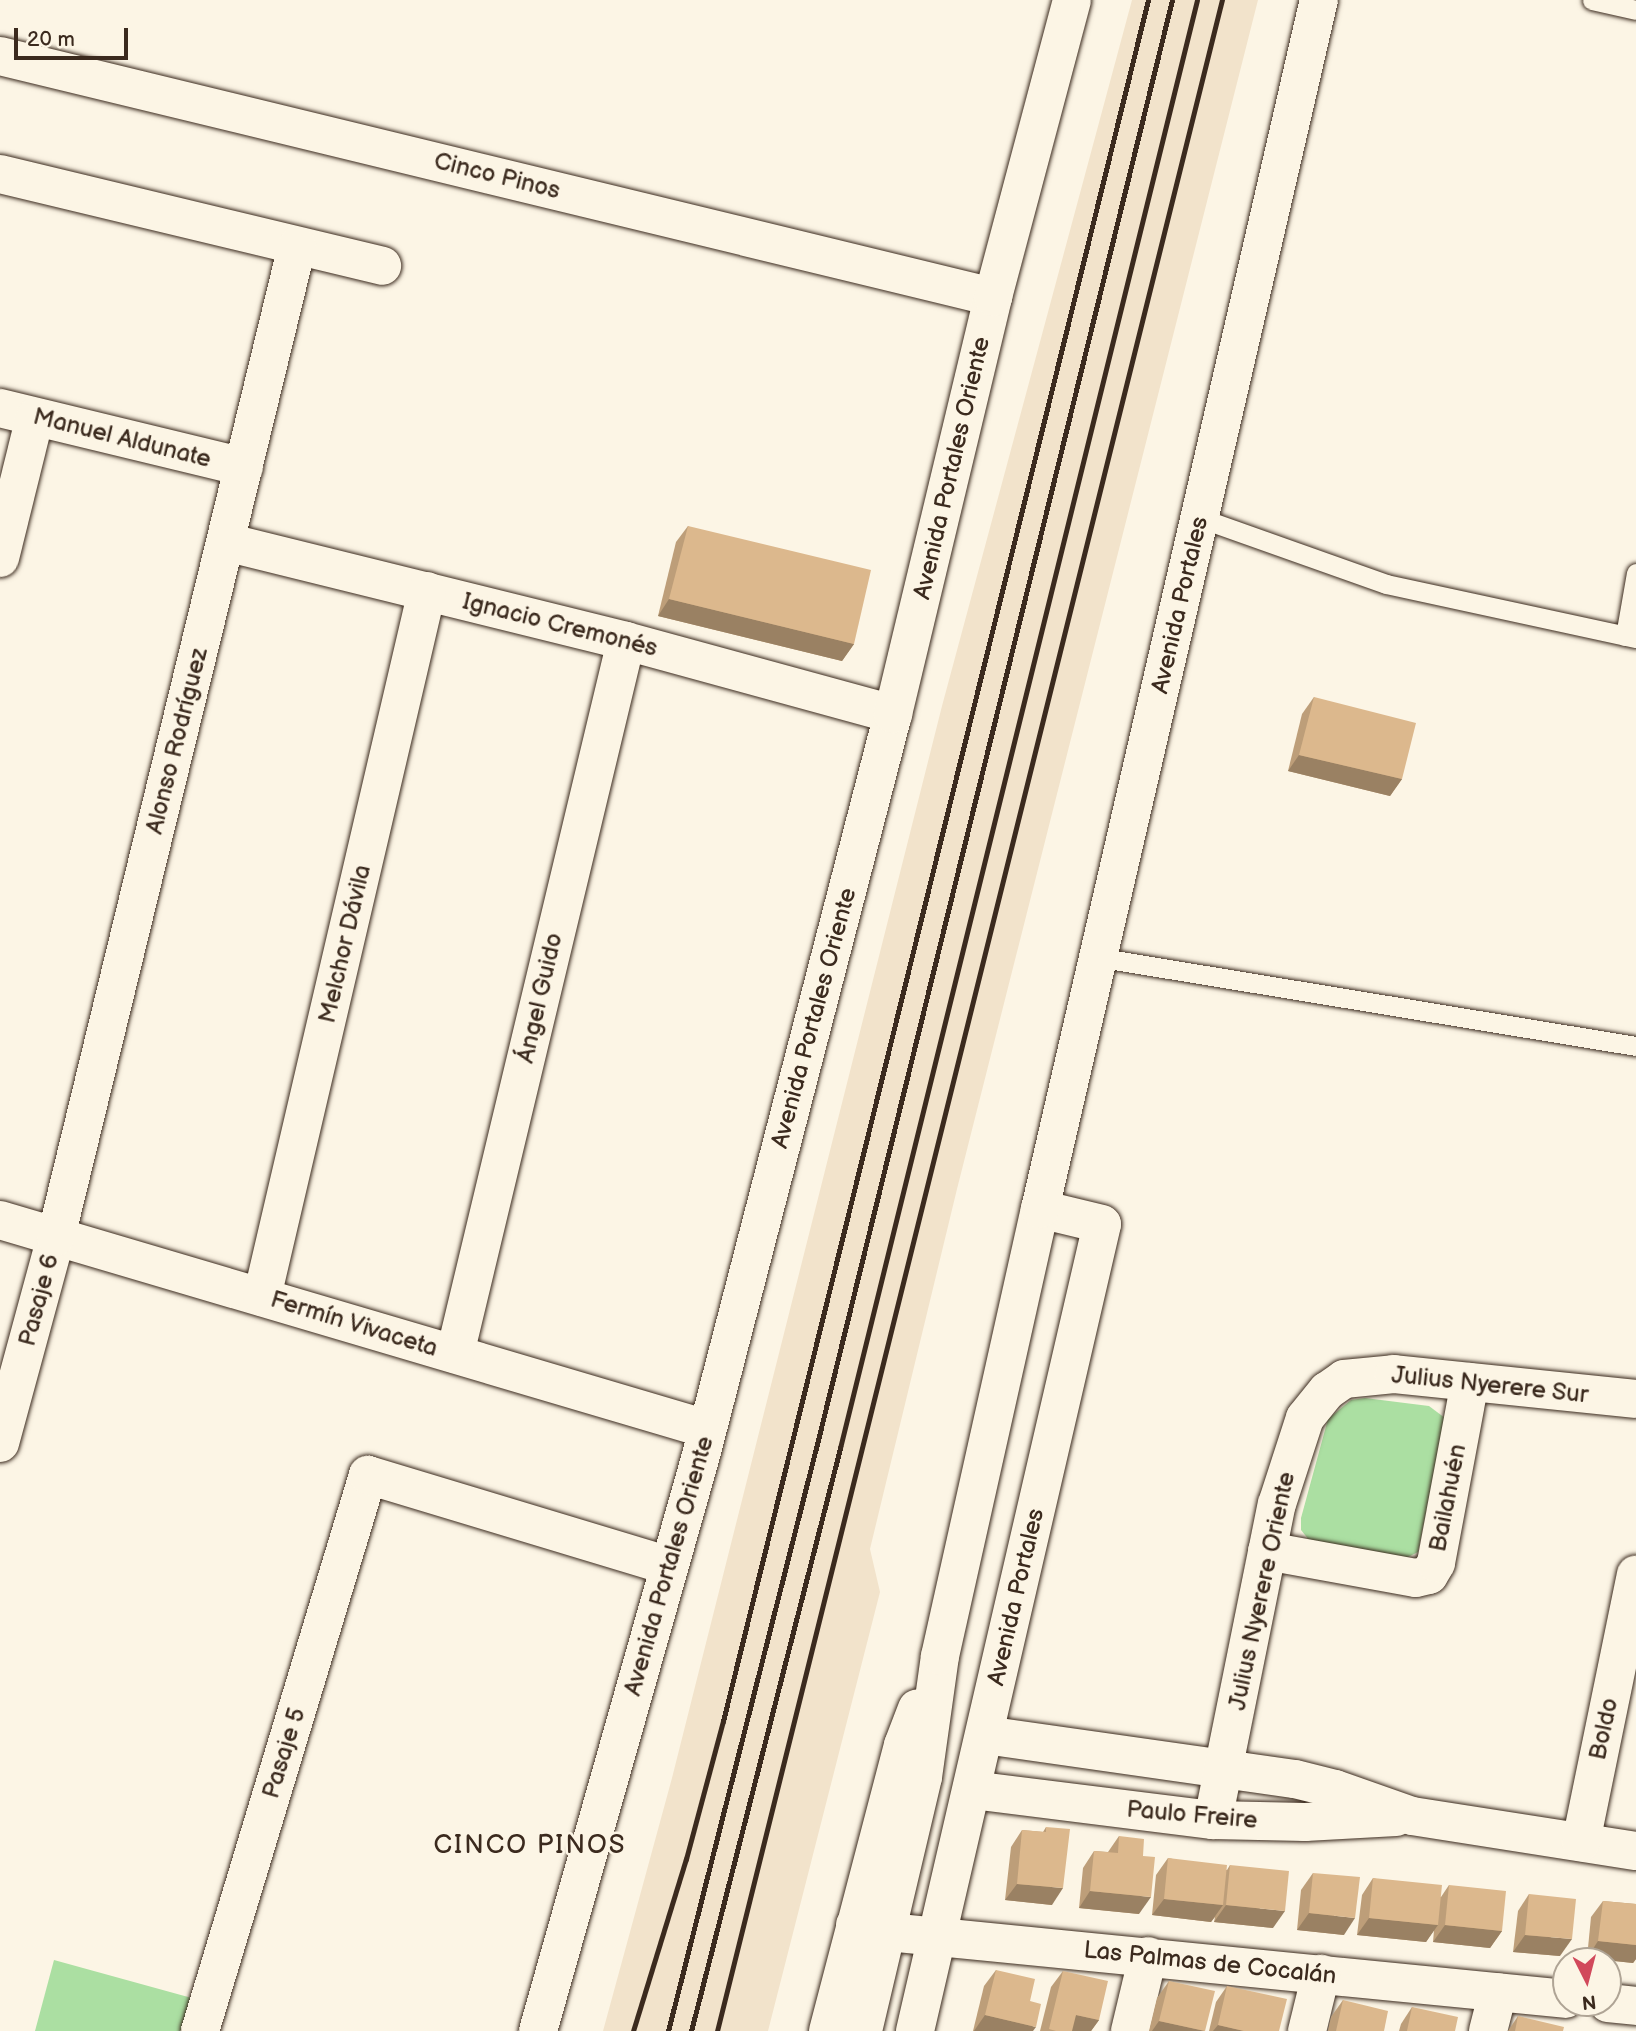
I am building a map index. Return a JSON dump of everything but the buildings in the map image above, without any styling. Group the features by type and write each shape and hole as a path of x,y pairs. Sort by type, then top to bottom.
{"street":[{"name":"Avenida Portales Oriente","path":"538,2031 708,1429 893,714 993,297 1072,0"},
{"name":"Avenida Portales","path":"828,2031 871,1929 923,1777 940,1656 1096,957 1319,0"},
{"name":"Cinco Pinos","path":"0,56 993,297"},
{"path":"0,174 382,266"},
{"name":"Alonso Rodríguez","path":"55,1237 298,246"},
{"path":"0,558 18,412"},
{"name":"Manuel Aldunate","path":"18,412 244,467"},
{"name":"Ignacio Cremonés","path":"226,542 626,641 893,714"},
{"name":"Melchor Dávila","path":"262,1297 427,591"},
{"name":"Ángel Guido","path":"455,1354 626,641"},
{"name":"Avenida Portales","path":"915,2031 1102,1224 1040,1209"},
{"name":"Fermín Vivaceta","path":"0,1220 708,1429"},
{"name":"Pasaje 6","path":"0,1443 55,1237"},
{"name":"Julius Nyerere Sur","path":"1344,1380 1394,1374 1636,1399"},
{"name":"Julius Nyerere Oriente","path":"1213,1820 1277,1504 1305,1418 1327,1391 1344,1380"},
{"name":"Bailahuén","path":"1267,1551 1416,1578 1429,1574 1436,1563 1470,1382"},
{"name":"Pasaje 5","path":"200,2031 368,1475 670,1566"},
{"name":"Boldo","path":"1581,1842 1636,1575"},
{"name":"Paulo Freire","path":"985,1735 1223,1767 1335,1789 1412,1816 1636,1851"},
{"name":"Paulo Freire","path":"972,1790 1213,1820 1305,1822 1412,1816"},
{"name":"Avenida Portales","path":"863,2031 871,1929"},
{"name":"Las Palmas de Cocalán","path":"871,1929 1552,1998"},
{"path":"1130,2031 1148,1956"},
{"path":"1307,2031 1321,1974"},
{"path":"1488,2031 1498,1992"}],"lane":[{"path":"1591,0 1636,10"},
{"path":"1200,518 1386,584 1631,637 1636,573"},
{"path":"1096,957 1636,1046"}],"shaded area":[{"path":"1132,0 1258,0 957,1189 870,1549 880,1592 768,2031 603,2031 672,1778 942,706"}],"green space":[{"path":"1365,1398 1429,1406 1445,1418 1418,1552 1406,1558 1313,1545 1301,1530 1301,1518 1328,1419 1351,1400"},
{"path":"54,1960 199,2000 191,2031 35,2031"}],"railway":[{"path":"633,2031 686,1859 723,1721 1148,0"},
{"path":"668,2031 817,1444 1172,0"},
{"path":"691,2031 840,1448 1197,0"},
{"path":"717,2031 1222,0"}],"district":[{"name":"CINCO PINOS","path":"530,1846"}]}
